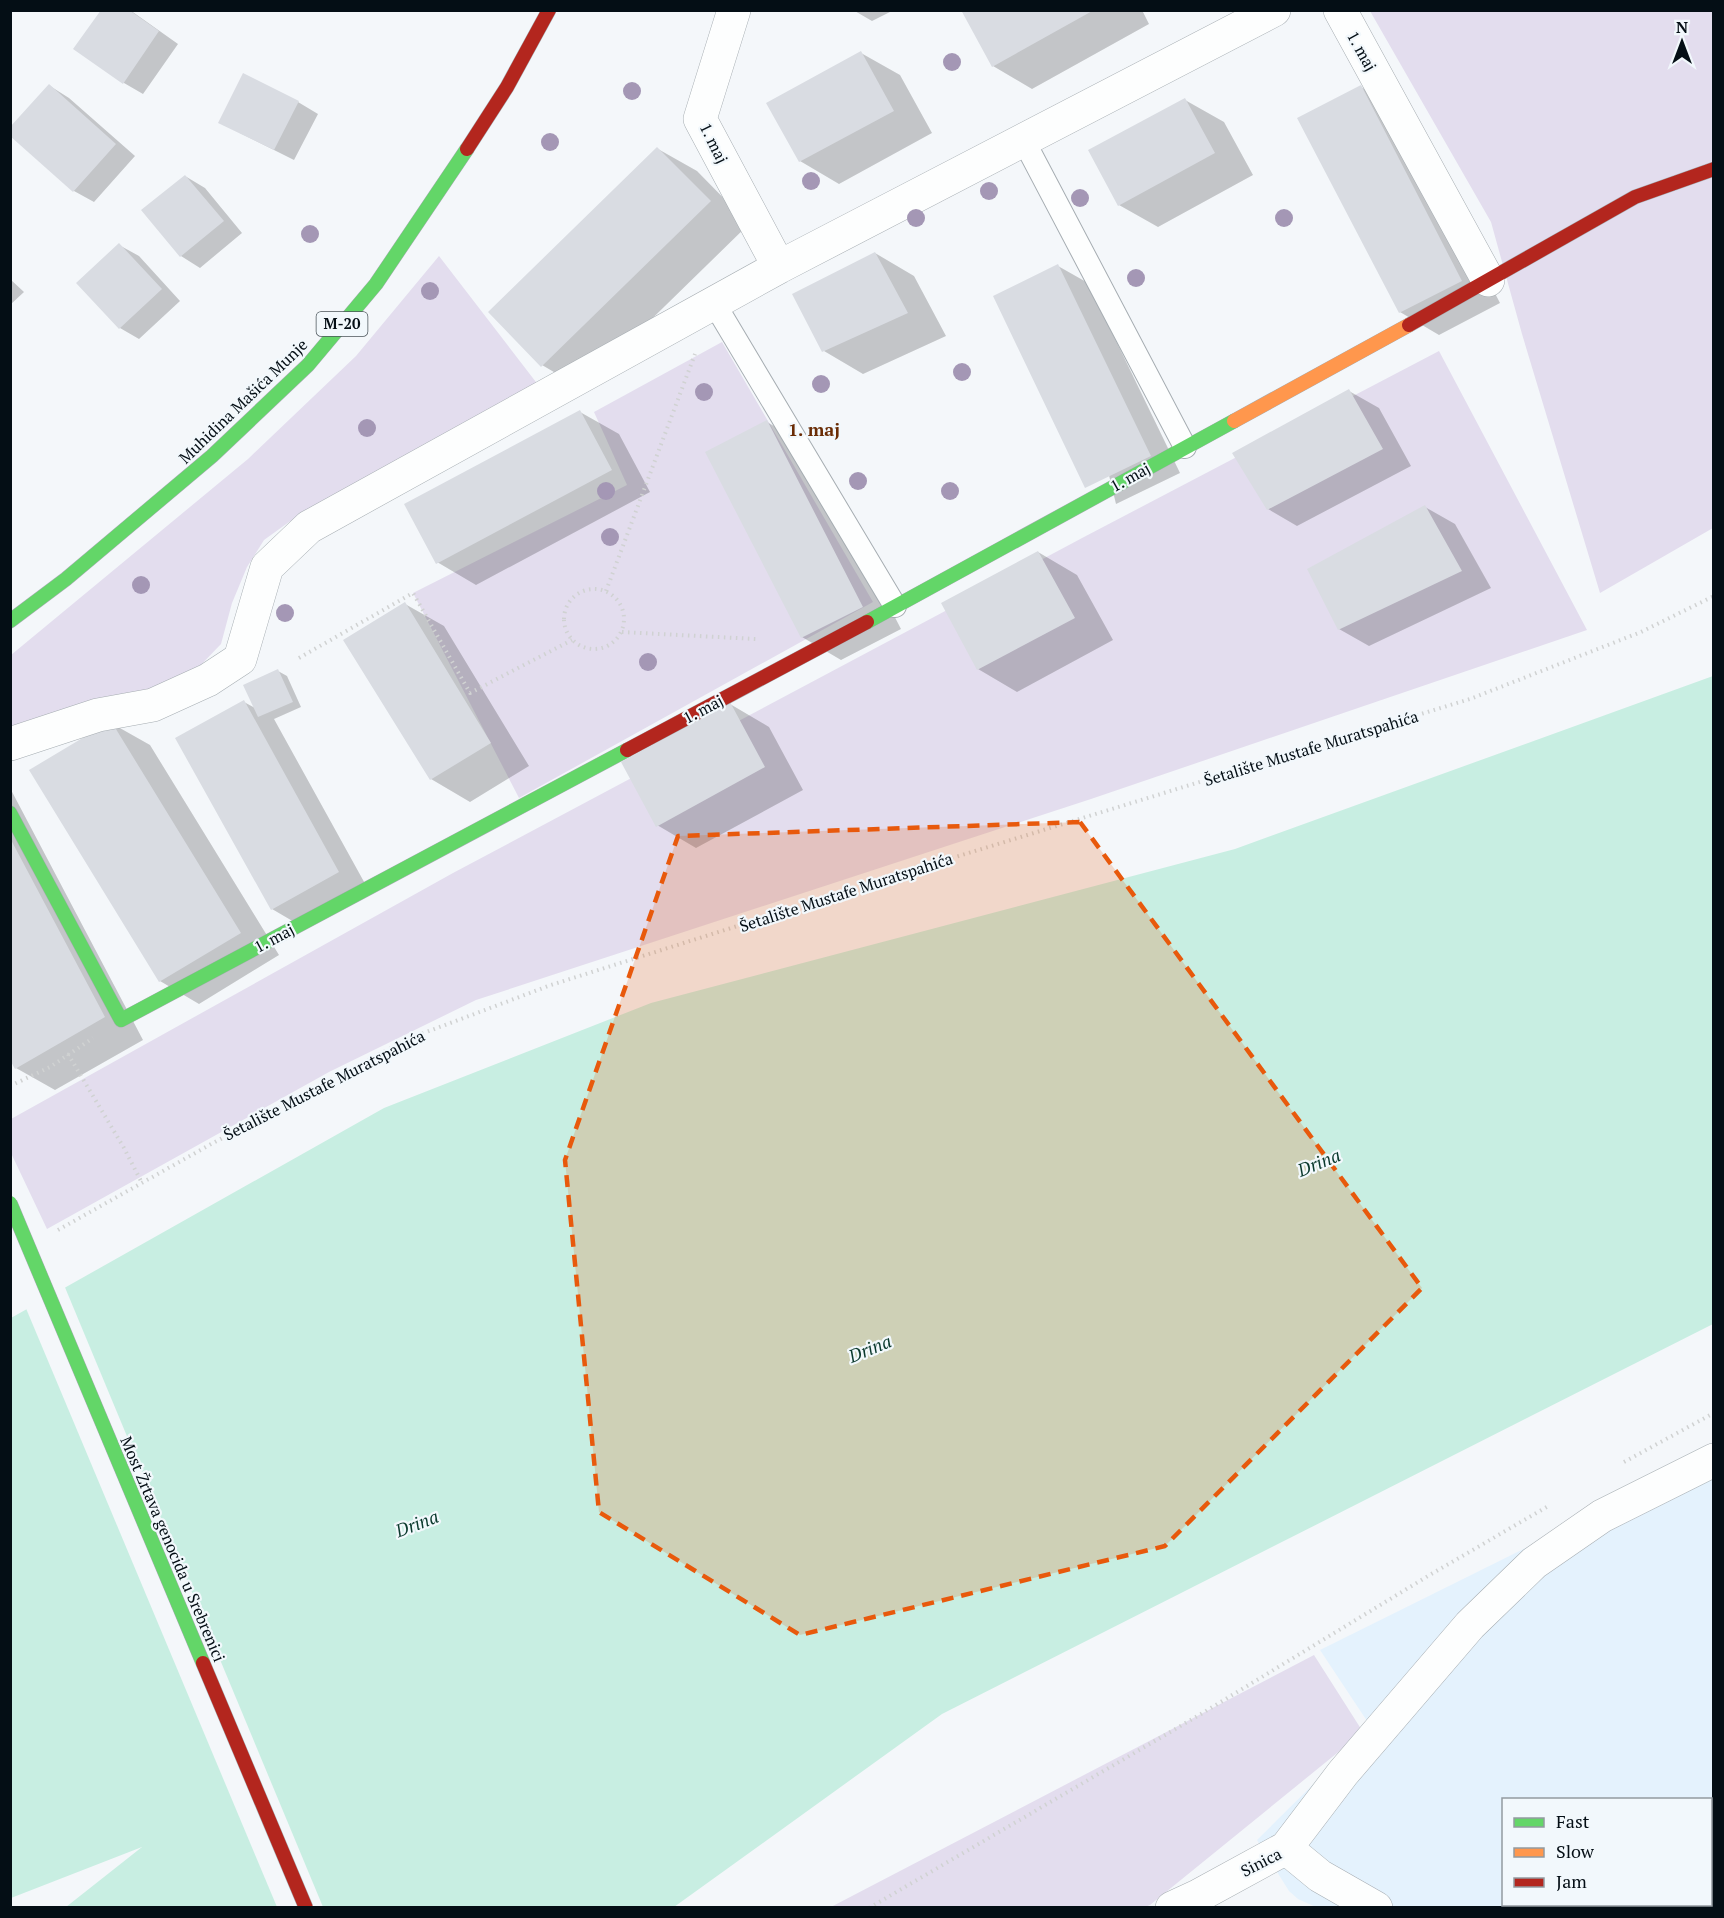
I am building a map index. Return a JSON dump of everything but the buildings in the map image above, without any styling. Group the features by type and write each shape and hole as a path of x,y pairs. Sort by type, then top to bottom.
{"street":[{"name":"Muhidina Mašića Munje","path":"10,621 66,579 212,456 308,365 376,284 431,204 507,87 549,10"},
{"name":"1. maj","path":"734,10 700,119 779,267"},
{"path":"10,744 98,716 153,705 208,680 240,659 267,567 309,526 779,267 1274,10"},
{"name":"1. maj","path":"1340,10 1488,280"},
{"name":"1. maj","path":"121,1020 896,606 1635,197 1713,169"},
{"path":"10,813 121,1020"},
{"name":"Most Žrtava genocida u Srebrenici","path":"10,1203 306,1908"},
{"path":"1286,1848 1343,1773 1470,1625 1534,1563 1602,1516 1713,1460"},
{"name":"Sinica","path":"1172,1908 1286,1848 1320,1876 1376,1908"}],"lane":[{"path":"1024,141 1185,447"},
{"path":"714,303 896,606"}],"path":[{"path":"606,591 714,303"},
{"path":"596,589 606,591 621,604 625,623 622,632 609,646 589,649 580,646 566,631 565,610 577,594 596,589"},
{"path":"299,658 413,593 470,693 572,639"},
{"name":"Šetalište Mustafe Muratspahića","path":"50,1235 408,1039 540,989 949,859 1470,699 1641,632 1713,596"},
{"path":"622,632 759,639"},
{"path":"10,1086 50,1067 121,1020"},
{"path":"68,1054 124,1148 142,1183"},
{"path":"1623,1462 1713,1413"},
{"path":"869,1908 1170,1732 1551,1504"}],"highlighted area":[{"path":"1080,822 1422,1288 1165,1546 800,1635 599,1512 565,1160 678,836"}],"shaded area":[{"path":"1370,11 1713,11 1713,528 1600,593 1522,334 1491,222"},
{"path":"439,256 539,386 289,522 264,540 247,567 232,603 221,644 196,670 160,691 11,730 11,655 248,459 356,356"},
{"path":"722,342 873,602 519,798 413,593 627,485 594,412"},
{"path":"1439,351 1587,630 1091,799 476,1000 329,1072 47,1229 11,1153 11,1119 453,873"},
{"path":"1713,1455 1713,1907 1316,1907 1298,1899 1289,1891 1257,1840 1371,1727 1320,1650"},
{"path":"1314,1655 1363,1732 1150,1905 1145,1907 829,1908"}],"water":[{"name":"Drina","path":"1713,676 1713,1324 942,1714 674,1907 66,1907 142,1847 11,1898 11,1318 384,1108 651,1003 1235,849"}],"pier":[{"path":"64,1285 323,1907 277,1907 25,1306"}],"traffic: fast":[{"path":"10,621 66,579 212,456 308,365 376,284 467,149"},
{"path":"867,622 1234,421"},
{"path":"10,813 121,1020 627,750"},
{"path":"10,1203 203,1663"}],"traffic: slow":[{"path":"1234,421 1409,325"}],"traffic: jam":[{"path":"467,149 507,87 549,10"},
{"path":"1409,325 1635,197 1714,169"},
{"path":"627,750 867,622"},
{"path":"203,1663 306,1908"}],"district":[{"name":"1. maj","path":"814,430"}]}
